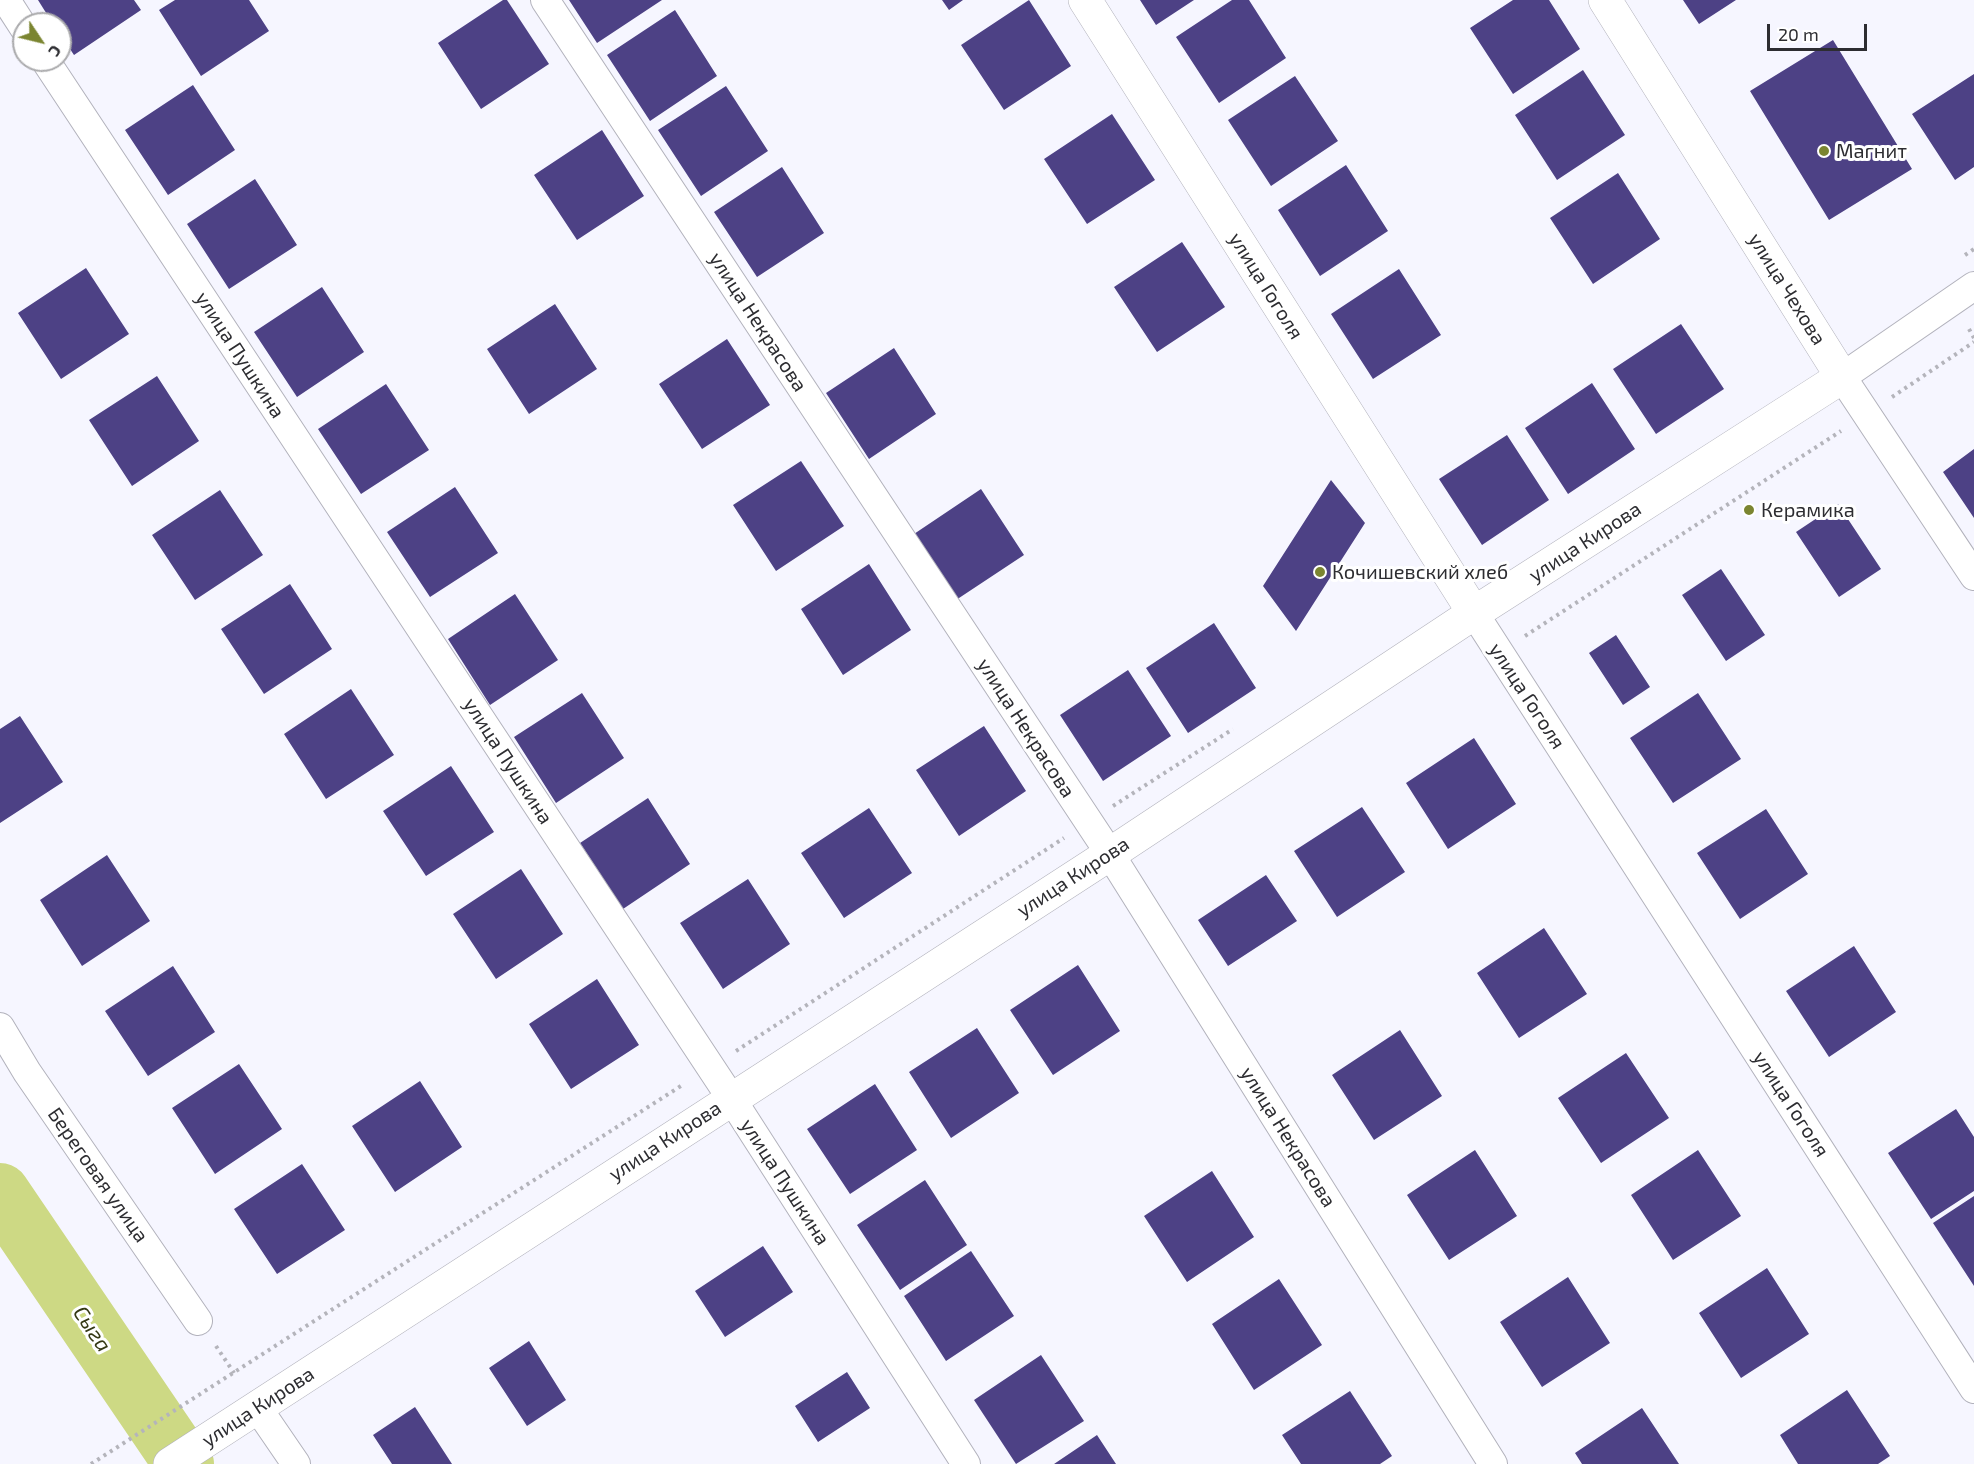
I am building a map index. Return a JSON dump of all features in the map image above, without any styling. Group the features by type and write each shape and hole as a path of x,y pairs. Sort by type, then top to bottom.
{"main road":[{"name":"улица Гоголя","path":"1085,0 1474,613"},
{"name":"улица Чехова","path":"1605,0 1842,377"},
{"name":"улица Кирова","path":"170,1464 730,1098 1110,854 1474,613 1842,377"}],"street":[{"name":"улица Некрасова","path":"545,0 1110,854 1493,1464"},
{"name":"улица Пушкина","path":"53,72 730,1098 966,1464"},
{"name":"улица Кирова","path":"1842,377 1974,286"},
{"name":"улица Чехова","path":"1842,377 1974,576"},
{"name":"улица Гоголя","path":"1474,613 1974,1389"},
{"name":"Береговая улица","path":"0,1027 27,1072 198,1321"},
{"path":"257,1407 296,1464"}],"path":[{"path":"1500,653 1974,342"},
{"path":"91,1464 234,1373"}],"building":[{"path":"38,0 134,0 141,10 74,55 72,52 72,12 46,12"},
{"path":"175,0 249,0 269,31 201,76 159,10"},
{"path":"503,0 507,0 549,64 481,109 438,43"},
{"path":"569,0 662,0 597,43"},
{"path":"942,0 963,0 949,10"},
{"path":"1029,0 1071,66 1004,110 961,45"},
{"path":"1140,0 1194,0 1156,25"},
{"path":"1232,0 1249,0 1286,58 1219,103 1176,37"},
{"path":"1513,0 1549,0 1580,49 1513,94 1470,28"},
{"path":"1683,0 1736,0 1699,24"},
{"path":"675,10 717,76 650,121 607,55"},
{"path":"1833,40 1912,169 1829,220 1750,91"},
{"path":"1583,70 1625,135 1557,180 1515,115"},
{"path":"1974,74 1974,167 1955,180 1912,114"},
{"path":"1295,76 1338,141 1271,186 1228,120"},
{"path":"193,85 235,150 168,195 125,130"},
{"path":"726,86 768,151 701,196 658,130"},
{"path":"1112,114 1155,180 1087,224 1044,159"},
{"path":"602,130 644,196 577,240 534,175"},
{"path":"1346,165 1388,231 1320,276 1278,210"},
{"path":"782,167 824,233 757,277 714,212"},
{"path":"1618,173 1660,239 1593,284 1550,218"},
{"path":"255,179 297,245 229,289 187,224"},
{"path":"1182,242 1225,307 1157,352 1114,287"},
{"path":"86,268 129,334 61,379 18,313"},
{"path":"1399,269 1441,335 1373,379 1331,314"},
{"path":"322,287 364,352 297,397 254,332"},
{"path":"555,304 597,369 529,414 487,349"},
{"path":"1681,324 1724,389 1656,434 1613,369"},
{"path":"727,339 770,405 702,449 659,384"},
{"path":"894,348 936,414 869,459 826,393"},
{"path":"157,376 199,441 132,486 89,420"},
{"path":"1592,383 1635,449 1568,494 1525,428"},
{"path":"386,384 429,450 361,494 318,429"},
{"path":"1507,435 1549,500 1482,545 1439,479"},
{"path":"1974,449 1974,518 1943,472"},
{"path":"801,461 844,526 776,571 733,505"},
{"path":"1331,480 1365,523 1296,631 1263,586"},
{"path":"455,487 498,553 430,597 387,532"},
{"path":"981,489 1024,555 956,600 914,534"},
{"path":"220,490 263,555 195,600 152,535"},
{"path":"1838,504 1881,569 1839,597 1796,532"},
{"path":"869,564 911,630 843,675 801,609"},
{"path":"1721,569 1765,635 1726,661 1682,595"},
{"path":"290,584 332,649 264,694 221,629"},
{"path":"515,594 558,660 490,705 448,639"},
{"path":"1214,623 1256,688 1188,733 1146,668"},
{"path":"1616,635 1650,687 1623,705 1589,653"},
{"path":"1128,670 1171,736 1103,781 1060,715"},
{"path":"351,689 394,755 326,799 284,734"},
{"path":"582,693 624,758 556,803 514,737"},
{"path":"1698,693 1741,759 1673,803 1630,738"},
{"path":"20,716 63,782 0,823 0,729"},
{"path":"984,726 1026,791 959,836 916,770"},
{"path":"1474,738 1516,804 1448,849 1406,783"},
{"path":"451,766 494,832 426,876 383,811"},
{"path":"648,798 690,864 623,909 580,843"},
{"path":"1362,807 1405,872 1337,917 1294,851"},
{"path":"869,808 912,873 844,918 801,853"},
{"path":"1766,809 1808,874 1740,919 1697,853"},
{"path":"107,855 150,921 82,966 40,900"},
{"path":"521,869 563,934 496,979 453,914"},
{"path":"1266,875 1297,921 1228,966 1198,920"},
{"path":"748,879 790,944 723,989 680,923"},
{"path":"1544,928 1587,994 1519,1038 1477,973"},
{"path":"1854,946 1896,1012 1829,1057 1786,991"},
{"path":"1078,965 1120,1031 1053,1075 1010,1010"},
{"path":"173,966 215,1032 148,1076 105,1011"},
{"path":"597,979 639,1045 571,1089 529,1024"},
{"path":"977,1028 1019,1093 951,1138 909,1072"},
{"path":"1400,1030 1442,1096 1374,1140 1332,1075"},
{"path":"1626,1053 1669,1118 1601,1163 1558,1098"},
{"path":"239,1064 282,1129 215,1174 172,1108"},
{"path":"420,1081 462,1147 395,1192 352,1126"},
{"path":"875,1084 917,1150 850,1194 807,1129"},
{"path":"1956,1109 1974,1137 1974,1191 1931,1219 1888,1153"},
{"path":"1475,1150 1517,1216 1449,1260 1407,1195"},
{"path":"1698,1150 1741,1216 1673,1260 1631,1195"},
{"path":"302,1164 345,1230 277,1274 234,1209"},
{"path":"1212,1171 1254,1237 1187,1282 1144,1216"},
{"path":"925,1180 967,1245 900,1290 857,1225"},
{"path":"1974,1196 1974,1286 1933,1223"},
{"path":"763,1246 793,1292 725,1337 695,1291"},
{"path":"971,1251 1014,1316 946,1361 904,1296"},
{"path":"1767,1268 1809,1334 1741,1378 1699,1313"},
{"path":"1568,1277 1610,1343 1542,1387 1500,1322"},
{"path":"1279,1279 1322,1345 1254,1390 1212,1324"},
{"path":"529,1341 566,1400 527,1426 489,1368"},
{"path":"1041,1355 1084,1421 1016,1464 974,1400"},
{"path":"847,1372 870,1408 818,1442 795,1406"},
{"path":"1847,1390 1890,1456 1878,1464 1798,1464 1780,1435"},
{"path":"1350,1391 1392,1456 1380,1464 1301,1464 1282,1435"},
{"path":"415,1407 452,1464 392,1464 373,1435"},
{"path":"1642,1408 1679,1464 1582,1464 1575,1453"},
{"path":"1097,1435 1116,1464 1054,1464"}],"waterway":[{"name":"Сыга","path":"0,1193 184,1464"}],"place":[{"name":"Магнит","path":"1824,151"},
{"name":"Керамика","path":"1749,510"},
{"name":"Кочишевский хлеб","path":"1320,572"}]}
